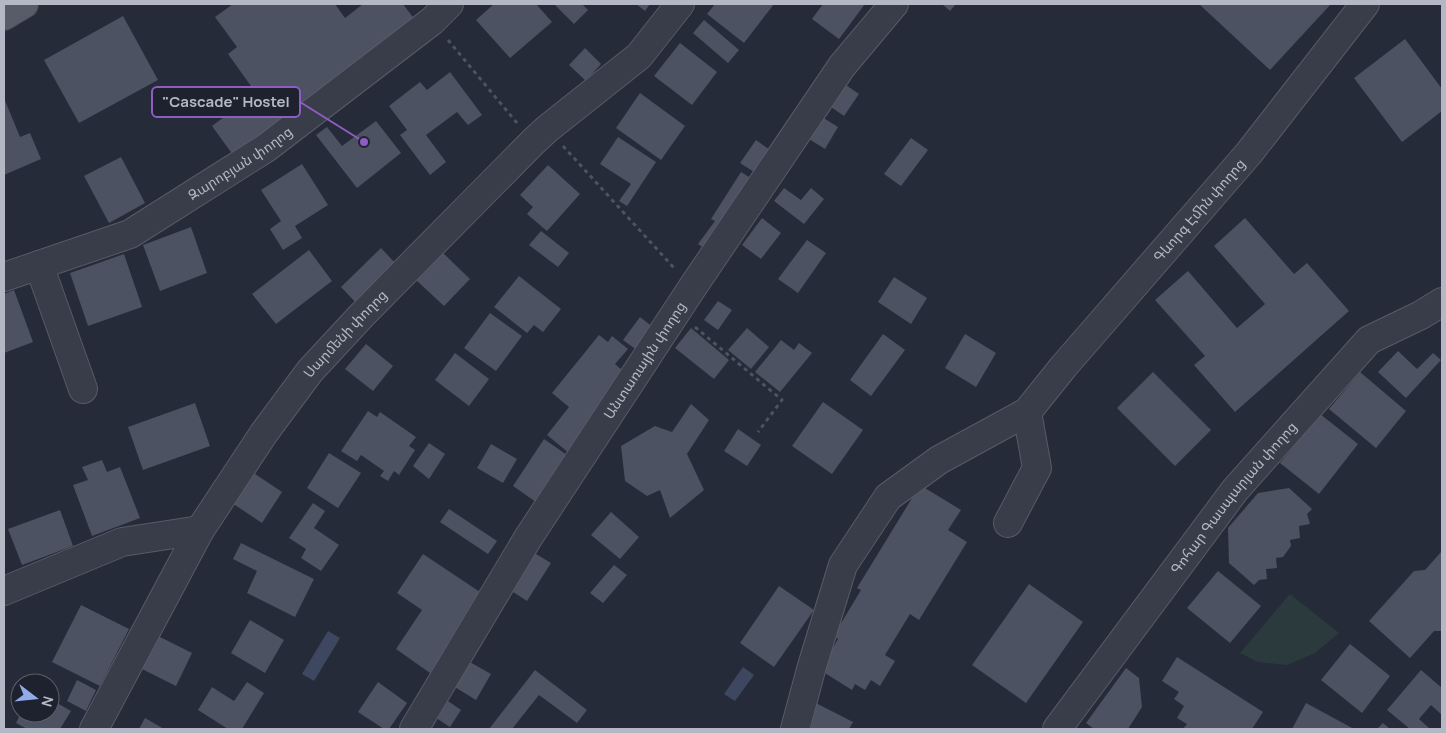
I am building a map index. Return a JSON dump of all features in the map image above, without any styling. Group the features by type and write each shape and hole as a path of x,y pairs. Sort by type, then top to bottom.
{"main road":[{"path":"4,16 24,4"}],"street":[{"name":"Սարմենի փողոց","path":"94,729 200,530 264,433 310,371 361,316 540,135 639,56 680,4"},
{"name":"Անտառային փողոց","path":"414,729 528,538 692,288 842,66 894,4"},
{"name":"Գևորգ Էմին փողոց","path":"1027,412 1064,366 1249,153 1365,4"},
{"name":"Զարոբյան փողոց","path":"4,277 130,234 266,148 441,13"},
{"path":"39,265 83,389"},
{"name":"Գոհար Գասպարյան փողոց","path":"1057,729 1235,490 1370,340 1422,315 1442,302"},
{"path":"795,729 843,565 888,497 939,460 1027,412 1036,468 1008,523"},
{"path":"4,592 122,542 200,530"}],"path":[{"path":"441,13 540,135 692,288"},
{"path":"677,312 782,400 758,432"}],"shaded area":[{"path":"1290,594 1339,633 1315,653 1287,665 1258,662 1240,653"}],"water":[{"path":"328,631 340,638 314,681 302,674"},
{"path":"743,667 754,675 735,701 724,694"}],"building":[{"path":"233,4 335,4 345,18 363,4 403,4 415,20 233,155 212,126 256,93 228,54 237,47 215,17"},
{"path":"494,4 536,4 552,22 510,58 476,20"},
{"path":"554,4 582,4 588,10 574,24"},
{"path":"636,4 650,4 645,11"},
{"path":"715,4 774,4 744,43 707,14"},
{"path":"823,4 865,4 839,39 812,19"},
{"path":"942,4 956,4 950,11"},
{"path":"1199,4 1331,4 1270,70"},
{"path":"123,16 158,80 79,123 44,60"},
{"path":"704,20 739,50 728,63 693,33"},
{"path":"1405,39 1442,89 1442,111 1402,142 1354,78"},
{"path":"680,43 717,72 692,105 654,76"},
{"path":"585,48 601,64 586,81 569,65"},
{"path":"450,72 482,115 468,125 457,112 426,135 446,162 430,175 400,135 407,130 389,106 420,82 427,90"},
{"path":"843,83 859,94 844,116 828,105"},
{"path":"640,93 685,126 661,160 616,128"},
{"path":"4,98 20,137 30,133 41,159 4,175"},
{"path":"822,117 838,127 825,149 809,139"},
{"path":"376,121 401,153 357,188 316,135 327,127 342,146"},
{"path":"618,137 656,162 627,206 619,201 631,184 600,164"},
{"path":"911,138 928,150 901,186 884,174"},
{"path":"756,140 777,155 762,177 740,163"},
{"path":"121,157 145,203 109,223 84,176"},
{"path":"302,164 328,205 295,226 302,238 283,250 270,229 281,221 261,190"},
{"path":"548,165 580,194 547,231 527,214 533,207 520,195"},
{"path":"741,172 757,182 711,253 698,244 715,221 711,219"},
{"path":"784,188 801,200 811,188 824,199 804,224 774,201"},
{"path":"762,218 781,233 761,259 742,245"},
{"path":"1245,218 1294,274 1307,263 1349,311 1235,412 1194,365 1205,356 1155,300 1188,271 1237,328 1265,304 1214,246"},
{"path":"191,227 207,273 160,291 143,245"},
{"path":"541,231 569,253 558,267 529,245"},
{"path":"807,240 826,253 798,293 778,279"},
{"path":"381,248 397,265 357,304 341,287"},
{"path":"309,250 332,281 276,324 252,294"},
{"path":"442,252 470,279 444,306 416,280"},
{"path":"124,254 142,307 88,326 70,273"},
{"path":"519,276 561,309 543,332 534,325 527,333 494,307"},
{"path":"894,277 927,298 911,324 878,302"},
{"path":"14,290 33,342 4,353 4,294"},
{"path":"718,301 732,310 718,330 704,320"},
{"path":"490,313 522,336 496,371 464,348"},
{"path":"640,317 654,328 638,351 623,340"},
{"path":"691,328 729,360 714,379 675,348"},
{"path":"747,328 769,347 751,369 728,350"},
{"path":"883,334 905,350 871,396 850,380"},
{"path":"965,334 996,353 976,387 945,368"},
{"path":"599,335 608,342 612,336 628,349 615,364 630,377 569,453 547,435 569,407 552,393"},
{"path":"781,340 794,350 799,343 812,353 780,392 755,372"},
{"path":"366,344 393,366 373,391 345,369"},
{"path":"1398,351 1417,369 1433,353 1441,360 1406,398 1378,372"},
{"path":"455,353 489,379 469,406 435,380"},
{"path":"1153,372 1211,430 1175,466 1117,408"},
{"path":"1360,372 1406,411 1376,448 1329,409"},
{"path":"823,402 863,430 832,474 792,446"},
{"path":"195,403 210,446 143,470 128,427"},
{"path":"691,404 709,420 687,454 704,490 670,518 660,490 647,496 625,481 621,446 655,426 672,432"},
{"path":"368,411 377,417 380,412 416,437 409,446 415,450 399,475 394,471 388,481 380,476 384,471 361,455 357,461 341,451"},
{"path":"1320,414 1358,444 1319,494 1280,463"},
{"path":"738,429 761,445 747,466 724,451"},
{"path":"544,439 567,455 536,502 513,486"},
{"path":"429,443 445,454 429,479 413,466"},
{"path":"491,444 517,459 503,483 477,468"},
{"path":"329,453 361,473 338,508 307,488"},
{"path":"102,460 107,472 120,467 140,518 92,536 73,485 88,480 82,467"},
{"path":"252,472 282,492 262,523 232,503"},
{"path":"920,485 961,510 948,530 967,542 919,620 910,614 885,655 895,661 880,686 871,680 865,690 855,684 852,690 820,670 838,639 834,635 861,590 857,588"},
{"path":"1289,488 1312,509 1307,514 1310,524 1299,526 1300,538 1290,540 1291,546 1283,557 1276,558 1277,568 1266,569 1267,579 1259,580 1254,585 1229,563 1228,528 1258,493"},
{"path":"313,503 325,511 314,528 339,545 321,571 301,558 306,549 289,538"},
{"path":"449,509 497,541 488,554 440,522"},
{"path":"60,510 73,546 22,565 8,529"},
{"path":"611,512 639,537 620,559 591,535"},
{"path":"241,543 314,579 295,617 247,593 257,571 233,559"},
{"path":"531,551 551,563 527,601 507,588"},
{"path":"1441,552 1442,631 1434,631 1410,658 1369,621 1414,571 1425,570"},
{"path":"423,554 483,594 430,673 396,649 422,610 397,593"},
{"path":"614,565 627,575 603,603 590,593"},
{"path":"1218,571 1261,606 1230,643 1187,608"},
{"path":"1029,584 1083,622 1026,703 972,665"},
{"path":"779,586 814,610 774,667 740,643"},
{"path":"81,605 129,629 100,686 52,662"},
{"path":"250,620 284,640 265,673 231,653"},
{"path":"150,632 192,653 176,686 134,665"},
{"path":"1350,644 1390,676 1362,713 1321,680"},
{"path":"1177,657 1263,712 1252,729 1183,729 1187,724 1177,718 1184,706 1174,699 1179,692 1162,681"},
{"path":"468,661 491,674 476,700 453,686"},
{"path":"1126,668 1139,678 1142,707 1128,729 1094,729 1086,723"},
{"path":"535,670 587,710 577,723 539,695 512,729 489,729"},
{"path":"1421,670 1442,688 1442,715 1431,705 1419,719 1429,728 1410,729 1387,710"},
{"path":"77,680 96,690 86,711 67,701"},
{"path":"247,682 264,693 242,729 228,729 198,710 212,687 234,701"},
{"path":"378,682 407,703 389,729 384,729 358,712"},
{"path":"445,699 461,710 450,727 433,716"},
{"path":"808,699 853,722 849,729 798,729"},
{"path":"1306,703 1354,729 1292,729"},
{"path":"60,705 71,711 60,729 27,729 16,723 60,723"},
{"path":"145,718 164,729 139,729"},
{"path":"1383,723 1390,729 1377,729"}],"place":[{"name":"\"Cascade\" Hostel","path":"364,142"}]}
